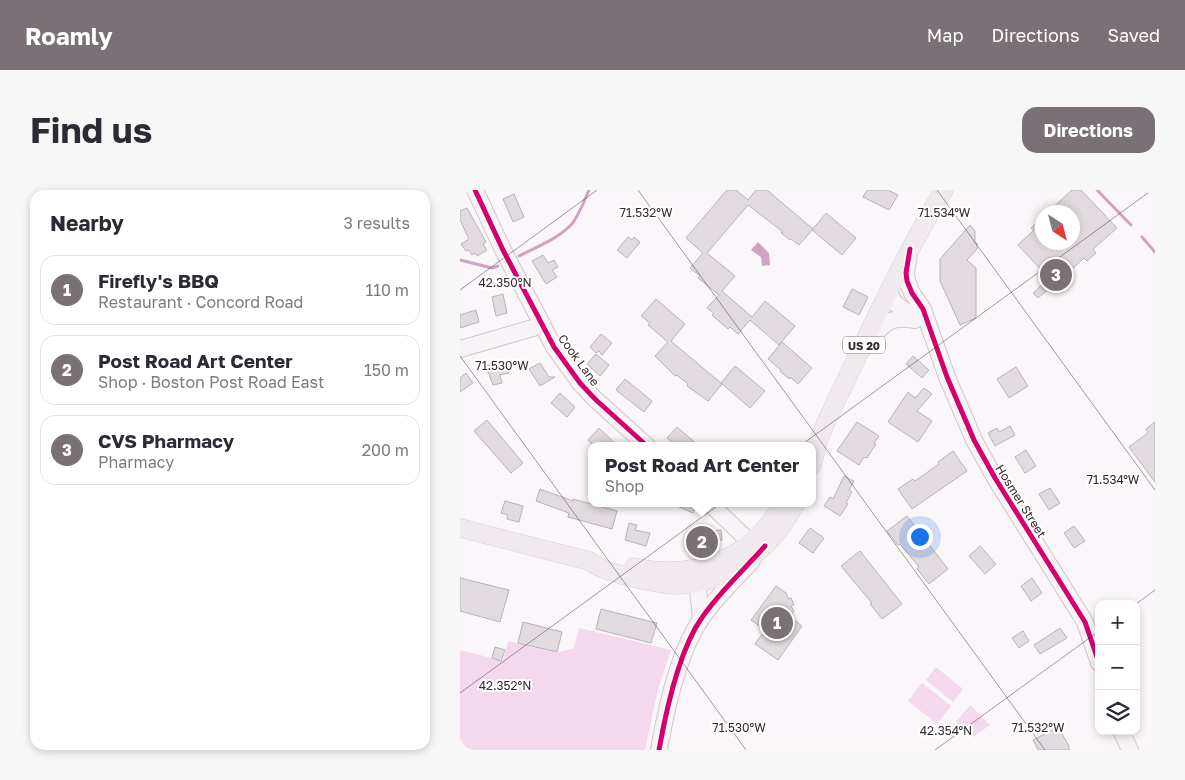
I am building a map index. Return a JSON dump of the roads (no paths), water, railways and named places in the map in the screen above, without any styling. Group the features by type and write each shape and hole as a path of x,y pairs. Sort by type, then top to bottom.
{"main road":[{"name":"US 20","path":"816,445 919,231 944,190"},
{"path":"758,544 762,532 781,507"},
{"path":"460,528 588,561 599,560 661,571 704,574 737,552 758,544 783,526 794,507"}],"street":[{"name":"Cook Lane","path":"475,190 503,250 554,347 580,383 643,442"},
{"name":"Hosmer Street","path":"910,249 906,273 907,281 919,314 935,345 965,420 984,460 1085,622 1095,651"},
{"name":"Hosmer Street","path":"889,293 895,303 919,314"},
{"path":"859,356 887,322 892,319 919,314"},
{"path":"460,349 543,325"},
{"path":"659,750 662,730 686,646 701,619 758,544 714,507"},
{"path":"704,574 715,595 714,604"},
{"path":"701,619 698,589 704,574"},
{"path":"1123,735 1130,750"}],"waterway":[{"path":"519,256 553,239 571,225 579,213 589,190"},
{"path":"1097,190 1131,225"},
{"path":"1142,237 1155,252"},
{"path":"460,260 492,268 498,266"}],"place":[{"name":"CVS Pharmacy","path":"1056,275"},
{"name":"Post Road Art Center","path":"702,542"},
{"name":"Firefly's BBQ","path":"777,623"}]}
